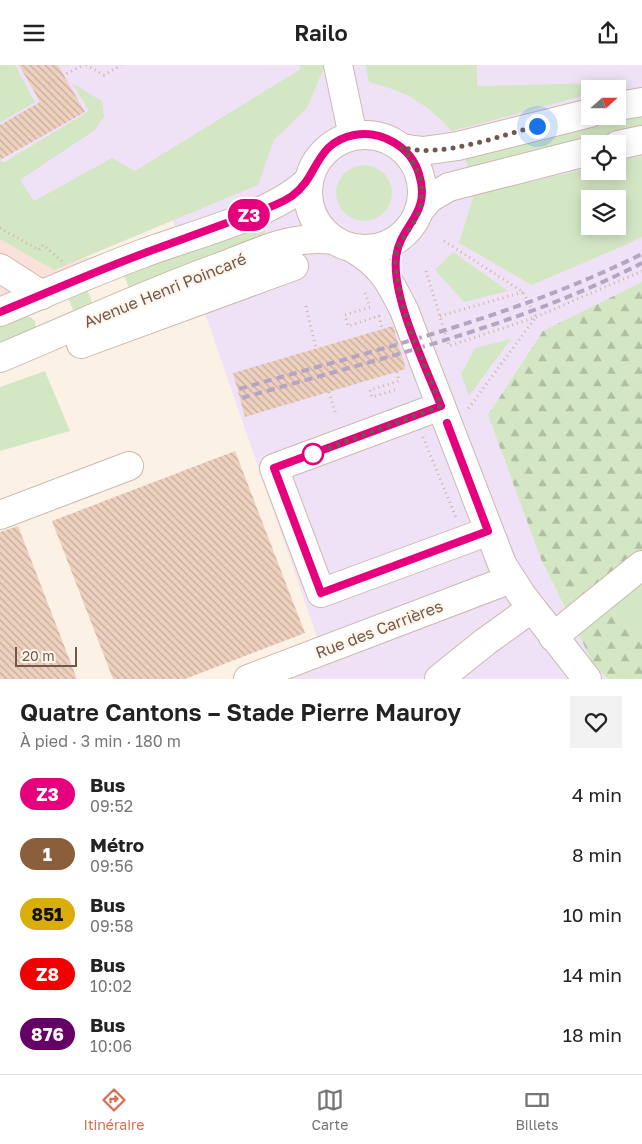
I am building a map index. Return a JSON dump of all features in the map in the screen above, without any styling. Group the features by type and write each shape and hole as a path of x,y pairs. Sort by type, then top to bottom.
{"street":[{"path":"338,65 353,136"},
{"path":"626,104 642,101"},
{"path":"581,115 440,149 423,151 401,147 378,136 353,136 340,140 324,151 313,167 307,193 312,213 318,225 343,244 367,256 384,273 404,310 441,406 476,535 587,679"},
{"path":"626,143 642,140"},
{"path":"401,147 414,162 419,174 422,193 418,212"},
{"path":"404,310 398,284 396,260 399,243 418,212 430,198 449,187 581,153"},
{"path":"0,312 144,253 271,207 291,196 309,180"},
{"path":"343,244 366,249 379,247 392,243 403,234"},
{"name":"Avenue Henri Poincaré","path":"0,358 157,290 285,243 308,237 343,244"},
{"name":"Avenue Henri Poincaré","path":"81,344 294,266"},
{"path":"0,269 42,295"},
{"path":"441,406 274,468 321,593 476,535"},
{"path":"0,515 129,466"},
{"path":"554,637 642,565"},
{"name":"Rue des Carrières","path":"248,679 511,579"},
{"path":"439,679 532,608"}],"path":[{"path":"49,83 84,65 104,75 121,65"},
{"path":"0,229 39,250 43,245 67,265"},
{"path":"444,241 522,292 536,317"},
{"path":"426,271 449,346 536,317 642,271"},
{"path":"364,287 370,307 345,315 348,326 378,316 382,329"},
{"path":"440,316 522,292"},
{"path":"306,306 316,348"},
{"path":"468,411 536,317"},
{"path":"395,390 372,397 370,390 400,381 397,372"},
{"path":"330,392 336,415"},
{"path":"415,415 476,535"}],"shaded area":[{"path":"0,65 642,65 642,679 270,679 324,657 164,195 0,207"},
{"path":"0,207 54,237 90,259 0,296"}],"green space":[{"path":"0,65 15,65 35,102 0,123"},
{"path":"300,65 325,65 307,108 274,140 258,185 54,270 0,239 0,159 3,163 89,111 72,83 102,101 104,117 95,130 20,180 34,201 112,158 135,171 299,70"},
{"path":"365,65 477,65 477,86 581,83 581,96 452,131 415,99 395,90 369,82"},
{"path":"642,110 642,131 625,135 581,135 581,145 469,172 464,153 581,125 626,125 626,114"},
{"path":"642,156 642,237 532,285 459,243 474,195 581,170 581,180 626,180 626,159"},
{"path":"358,165 370,165 380,169 388,177 392,193 388,209 380,217 370,221 358,221 348,217 340,209 336,199 336,187 340,177 348,169"},
{"path":"260,218 268,240 131,292 121,269"},
{"path":"453,252 508,291 464,302 435,270"},
{"path":"642,282 642,587 613,613 642,644 642,679 608,679 593,663 541,559 488,415 543,331"},
{"path":"85,285 95,309 76,317 66,293"},
{"path":"24,317 30,317 35,321 36,329 0,346 0,326"},
{"path":"511,339 469,396 461,374 475,348"},
{"path":"45,371 70,431 0,451 0,387"},
{"path":"642,587 642,644 613,613"}],"building":[{"path":"19,65 58,65 85,112 0,160 0,125 40,102"},
{"path":"393,326 406,369 245,417 233,373"},
{"path":"235,451 305,633 185,679 113,679 52,521"},
{"path":"18,526 77,679 0,679 0,532"}],"railway":[{"path":"239,389 393,346 495,314 545,296 642,254"},
{"path":"242,398 395,355 496,324 594,286 642,263"}],"bus line":[{"name":"Z3","path":"0,312 144,253 271,207 291,196 309,180 310,173 320,156 334,143 346,137 366,134 378,136 390,140 406,152 414,162 421,181 422,200 416,219 403,234 399,243 396,269 404,310 441,406 274,468 321,593 488,531 447,423"}],"route":[{"path":"313,454 441,406 404,310 398,284 396,260 399,243 403,234 416,219 422,200 422,187 417,168 401,147 412,151 440,149 537,126"}]}
